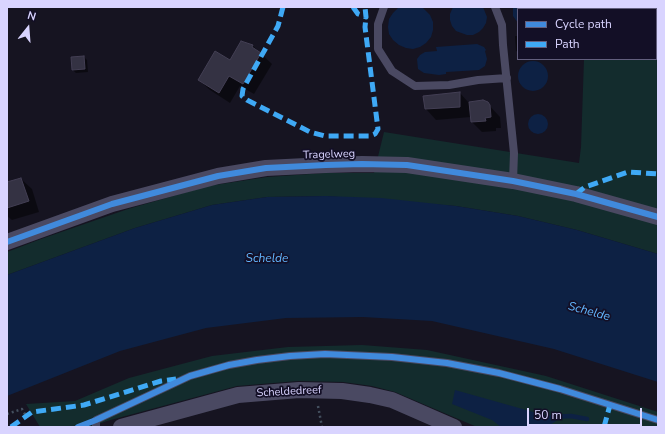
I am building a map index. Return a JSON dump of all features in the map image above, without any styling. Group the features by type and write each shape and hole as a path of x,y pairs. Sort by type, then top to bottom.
{"street":[{"name":"Tragelweg","path":"7,242 112,204 218,176 266,168 355,164 407,166 513,181 576,194 658,217"},
{"name":"Scheldedreef","path":"121,427 238,396 299,390 342,391 392,400 454,427"}],"lane":[{"path":"384,7 378,24 378,49 392,72 415,86 449,85 478,80 507,78"},
{"path":"495,7 502,25 514,153 513,181"},
{"path":"96,427 96,420 190,376 230,365 257,360 325,354 392,357 448,363 499,373 560,388 658,420"}],"path":[{"path":"318,406 322,427"},
{"path":"7,414 22,409 26,416"}],"green space":[{"path":"658,7 658,254 577,230 518,216 456,206 326,196 267,197 212,205 135,228 7,275 7,252 128,209 208,186 267,177 325,173 374,173 384,132 579,163 581,147 584,60 657,60 657,8 582,8"},
{"path":"362,345 427,350 546,376 658,412 658,427 477,427 395,392 372,386 343,382 298,381 237,386 107,421 90,427 40,427 26,404 75,401 129,378 212,356 288,347"}],"water":[{"path":"399,7 422,7 430,15 433,22 431,37 420,47 413,49 406,48 399,45 389,34 389,19"},
{"path":"453,7 483,7 487,17 486,23 479,32 473,35 467,35 456,31 450,20 450,14"},
{"path":"513,7 541,7 517,8 517,22 513,16"},
{"path":"477,44 484,47 486,50 487,59 485,66 479,70 446,72 446,74 439,75 424,73 418,69 417,59 420,55 425,52 437,51 436,47"},
{"path":"533,61 539,62 547,70 547,82 539,90 533,91 527,90 519,82 518,76 519,70 527,62"},
{"path":"538,114 545,117 548,124 545,131 538,134 531,131 528,124 531,117"},
{"name":"Schelde","path":"326,196 381,198 456,206 518,216 577,230 658,254 658,382 554,349 432,321 363,317 286,318 206,328 120,351 7,396 7,275 135,228 212,205 267,197"},
{"path":"455,390 559,419 547,427 501,427 492,420 452,404"}],"building":[{"path":"241,41 253,45 252,47 261,53 243,84 229,76 219,93 198,80 215,51 230,60"},
{"path":"84,56 85,69 72,70 71,57"},
{"path":"460,92 460,107 425,109 423,96"},
{"path":"483,100 488,102 490,105 491,117 485,118 486,121 471,122 469,102"},
{"path":"21,178 29,201 7,208 7,182"}],"waterway":[{"path":"551,417 571,416 587,419"}],"marked path":[{"path":"283,7 278,26 243,89 242,96 310,132 325,136 370,136 375,134 378,129 365,27 366,17"},
{"path":"353,7 358,14 366,17 365,7"},
{"path":"576,194 585,187 628,172 658,174"},
{"path":"11,427 32,412 84,405 161,381 176,379"},
{"path":"604,427 610,405"}],"cycle path":[{"path":"7,242 112,204 218,176 266,168 326,165 407,165 513,181 576,194 658,217"},
{"path":"78,427 190,376 229,365 257,360 325,354 392,357 447,363 499,373 560,389 658,420"}]}
